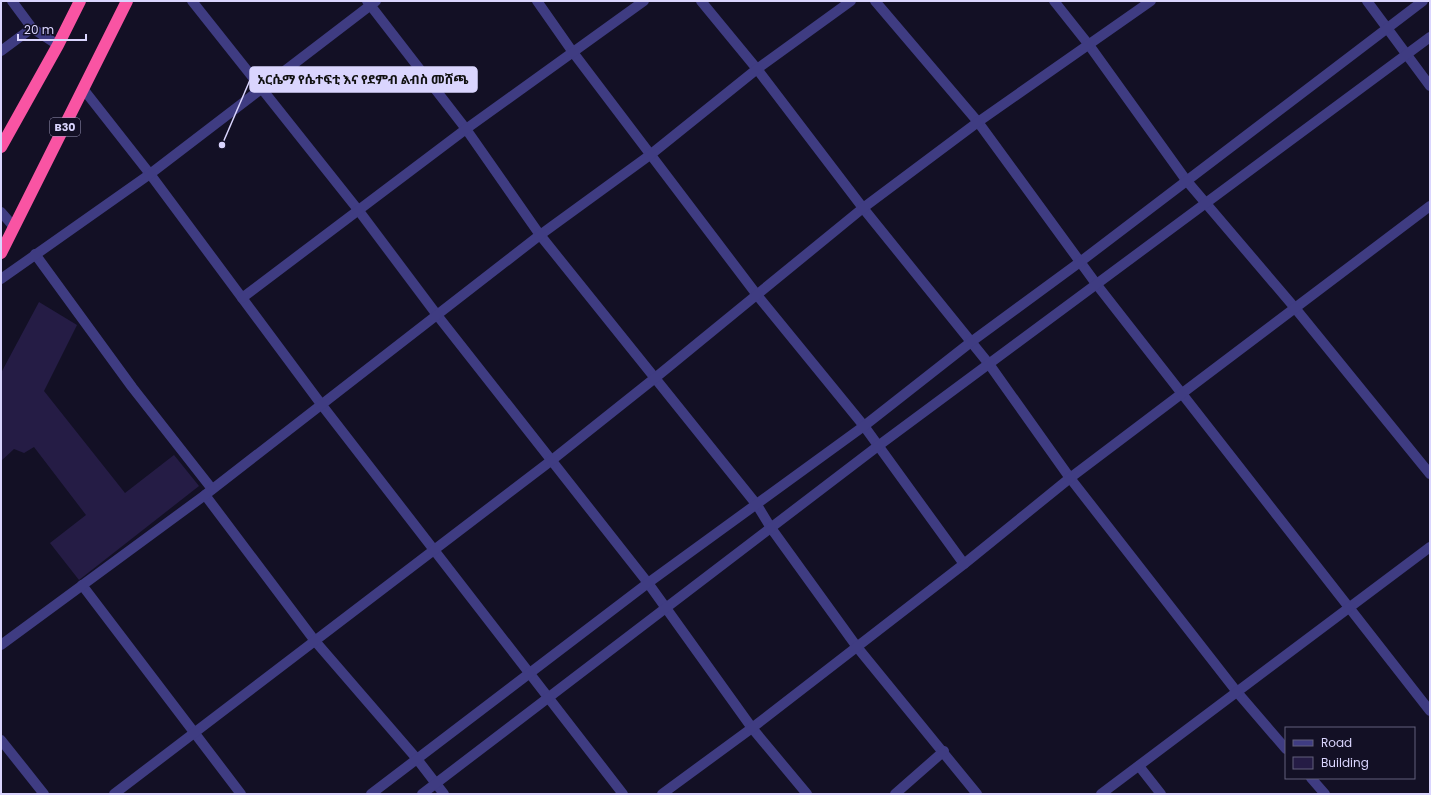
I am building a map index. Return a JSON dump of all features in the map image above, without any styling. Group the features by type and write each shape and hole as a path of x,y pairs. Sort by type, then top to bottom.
{"highway":[{"path":"1,147 58,45 80,1"},
{"name":"B30","path":"1,254 127,1"}],"street":[{"path":"12,1 32,28 58,45"},
{"path":"192,1 260,89 359,211 437,315 665,606 752,728 807,794"},
{"path":"537,1 572,51 757,295 864,426 964,564"},
{"path":"242,298 466,129 572,51 644,1"},
{"path":"701,1 757,69 863,208 989,364 1070,478 1237,692 1285,748"},
{"path":"1,645 209,492 320,404 540,235 650,155 757,69 851,1"},
{"path":"875,1 978,122 1097,286 1430,711"},
{"path":"1054,1 1089,45 1186,180 1295,308 1430,474"},
{"path":"114,794 552,460 863,208 978,122 1151,1"},
{"path":"1367,1 1430,86"},
{"path":"371,794 648,584 864,426 971,342 1080,262 1423,1"},
{"path":"1,279 150,174 371,2 466,129 540,235 757,505 771,528 856,647 944,751 977,794"},
{"path":"1,51 32,28"},
{"path":"422,794 665,606 771,528 878,446 1097,286 1206,202 1430,37"},
{"path":"84,90 150,174 320,404 623,794"},
{"path":"662,794 752,728 964,564 1070,478 1181,393 1430,206"},
{"path":"1,212 14,227"},
{"path":"35,254 209,492 315,641 417,760 444,794"},
{"path":"1101,794 1430,547"},
{"path":"82,584 194,734 241,794"},
{"path":"1,740 44,794"},
{"path":"895,794 944,751"},
{"path":"1139,766 1161,794"},
{"path":"1312,779 1324,794"}],"building":[{"path":"39,302 77,325 44,391 125,493 174,455 199,486 79,580 50,543 86,515 34,447 24,453 14,449 1,461 1,373"}],"place":[{"name":"አርሴማ የሴተፍቲ እና የደምብ ልብስ መሸጫ","path":"222,145"}]}
